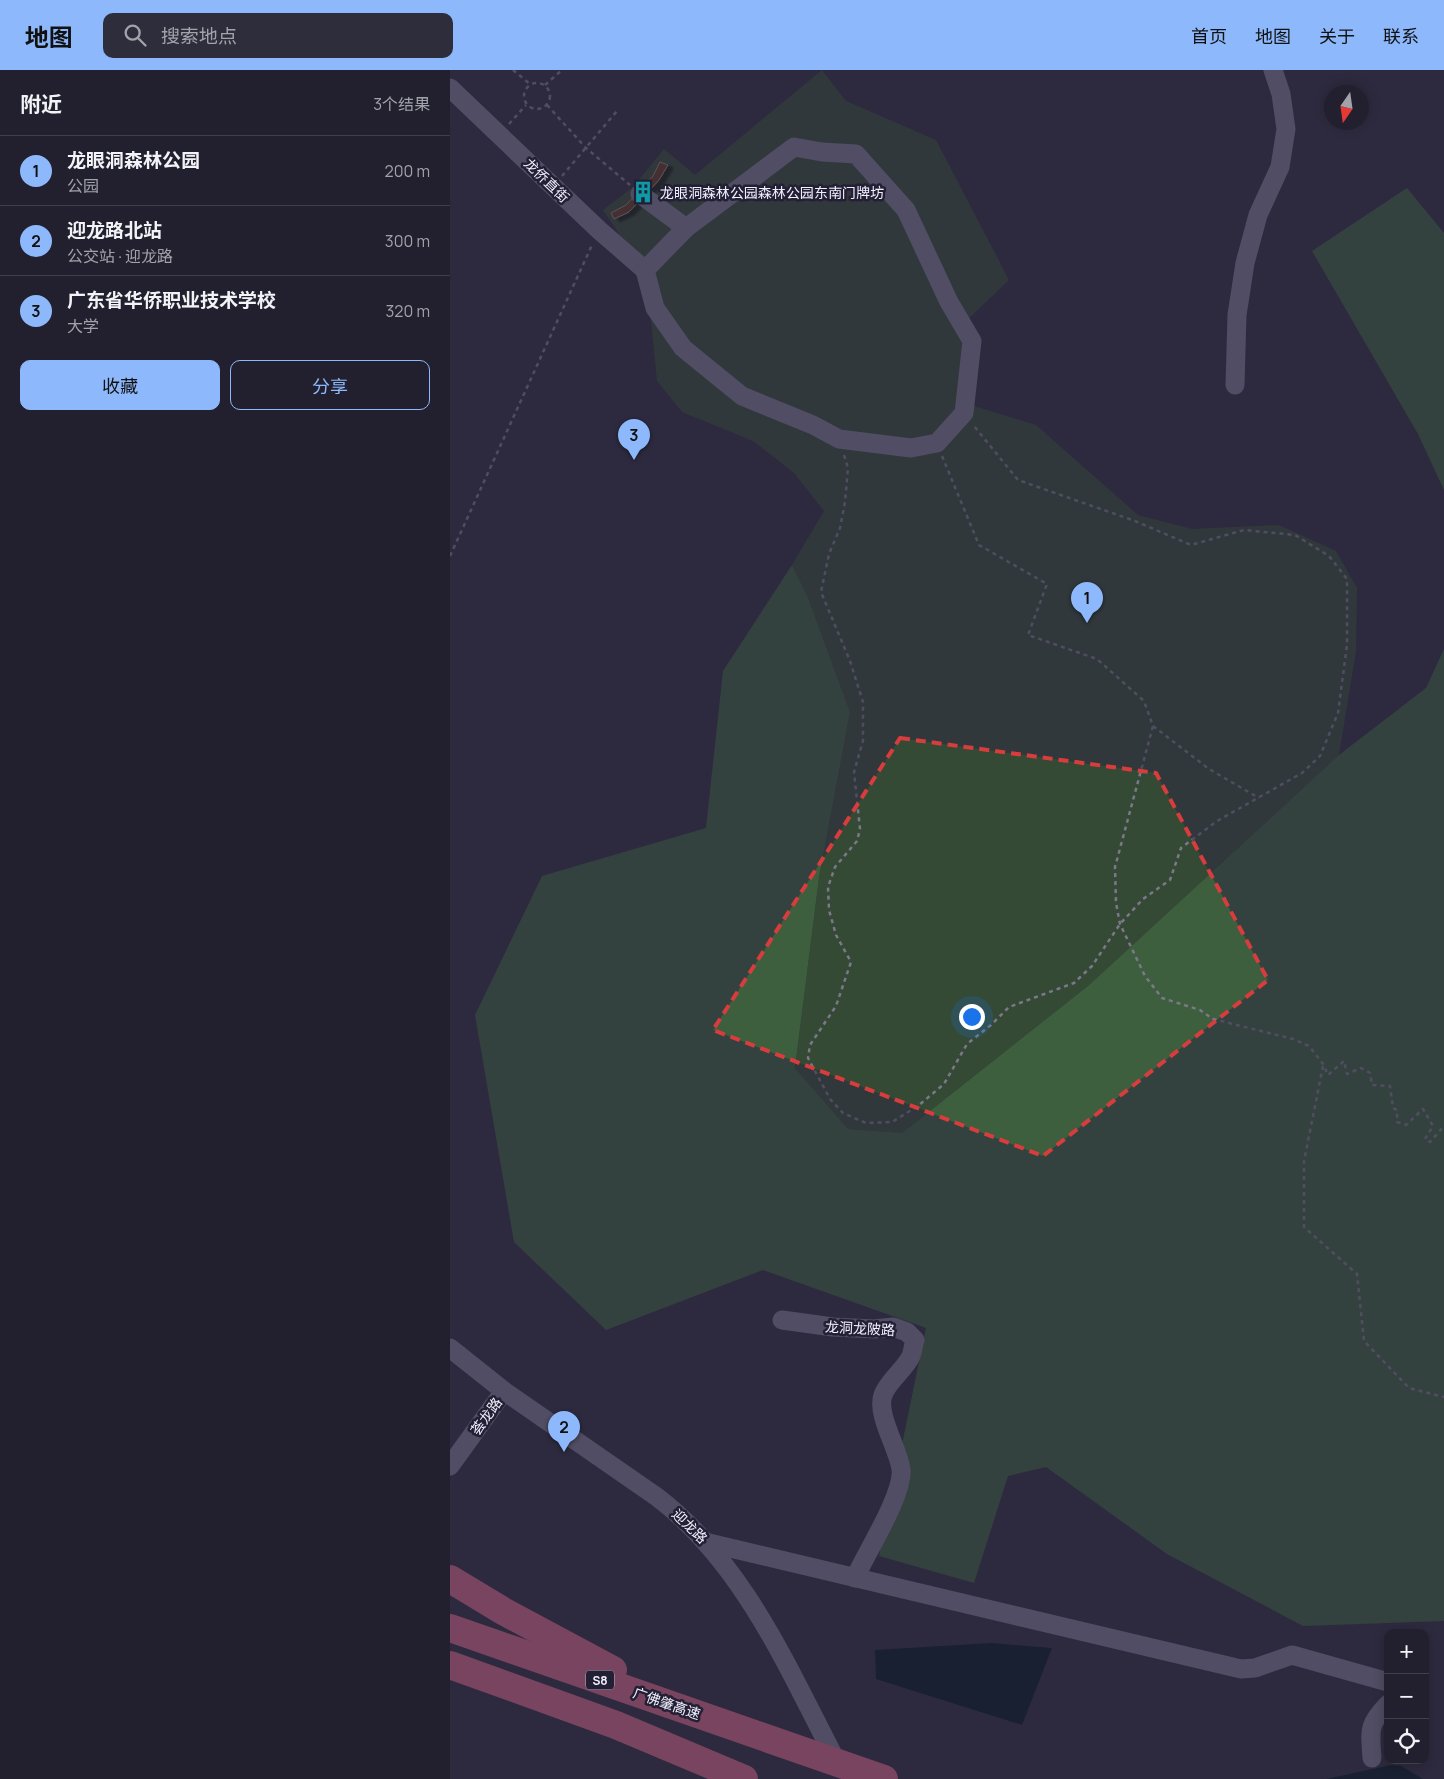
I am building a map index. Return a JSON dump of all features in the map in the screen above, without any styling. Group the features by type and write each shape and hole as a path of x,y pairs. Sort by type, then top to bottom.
{"highway":[{"path":"452,1581 533,1628 628,1678 750,1732"},
{"name":"广佛肇高速","path":"450,1628 884,1779"},
{"path":"450,1665 616,1726 744,1779"}],"street":[{"path":"1234,385 1236,315 1245,263 1258,215 1280,167 1286,129 1281,94 1273,70"},
{"name":"龙侨直街","path":"450,88 599,230 645,270"},
{"path":"794,147 822,152 856,154 906,210 950,302 972,341 964,413 937,443 911,448 839,439 813,425 742,396 683,348 655,308 645,270 686,228 794,147"},
{"path":"640,194 686,228"},
{"name":"龙洞龙陂路","path":"782,1320 832,1328 874,1329 894,1327 908,1332 914,1340 911,1358 883,1396 883,1414 901,1470 897,1489 880,1532 865,1556 856,1578"},
{"name":"迎龙路","path":"450,1348 504,1391 680,1514 709,1543 754,1609 846,1779"},
{"name":"荟龙路","path":"450,1466 504,1391"},
{"path":"709,1543 1241,1669 1255,1668 1292,1655 1384,1681"},
{"path":"1372,1758 1373,1720 1384,1708"}],"path":[{"path":"513,70 530,84"},
{"path":"545,85 562,70"},
{"path":"537,82 545,85 550,91 547,106 540,109 532,109 526,105 523,97 525,90 530,84 537,82"},
{"path":"499,135 526,105"},
{"path":"547,106 586,148 640,194"},
{"path":"553,186 617,111"},
{"path":"450,556 599,230"},
{"path":"839,439 848,468 845,502 840,528 829,554 821,592 850,661 863,702 863,741 854,772 860,829 857,841 835,866 828,888 828,910 836,935 851,962 836,1006 810,1045 808,1058 830,1099 843,1113 866,1124 892,1122 918,1106 944,1084 967,1044 992,1025 1008,1007 1074,983 1092,966 1120,924 1143,899 1170,880 1181,848 1217,821 1302,773 1320,756 1338,712 1347,645 1347,579 1329,556 1295,535 1244,530 1191,545 1135,521 1018,480 964,413"},
{"path":"937,443 979,545 1048,584 1028,634 1097,659 1144,700 1154,726 1209,769 1259,798"},
{"path":"1154,726 1115,867 1116,903 1120,924 1145,976 1162,998 1200,1010 1213,1019 1293,1039 1309,1046 1323,1064 1328,1075 1344,1061 1347,1074 1361,1068 1370,1072 1372,1085 1390,1086 1393,1108 1397,1110 1397,1122 1406,1125 1423,1109 1433,1126 1425,1139 1430,1142 1444,1126"},
{"path":"1323,1064 1304,1161 1304,1227 1357,1274 1364,1340 1409,1388 1444,1398"}],"highlighted area":[{"path":"900,738 1156,773 1268,980 1043,1156 713,1030"}],"green space":[{"path":"822,70 846,101 936,140 1009,280 967,320 980,349 974,406 1036,425 1138,515 1192,529 1279,525 1336,551 1357,588 1356,651 1339,755 1089,985 902,1133 848,1129 795,1068 819,878 850,712 807,595 792,565 824,511 794,473 753,441 682,412 657,381 650,310 638,262 603,210 633,187 664,149 695,175"},
{"path":"1407,188 1444,233 1444,490 1418,434 1312,251"},
{"path":"792,565 807,595 850,712 819,878 795,1068 848,1129 902,1133 1089,985 1339,755 1426,688 1444,649 1444,1621 1303,1626 1167,1554 1046,1467 1008,1476 974,1583 879,1556 926,1328 763,1270 606,1330 514,1242 475,1015 542,876 706,828 723,671"}],"water":[{"path":"991,1643 1052,1648 1022,1725 876,1679 875,1650"},
{"path":"1391,1765 1401,1766 1423,1779 1326,1779"}],"building":[{"name":"龙眼洞森林公园森林公园东南门牌坊","path":"660,162 668,165 659,180 629,212 614,219 611,213 626,205 653,176"}],"place":[{"name":"龙眼洞森林公园森林公园东南门牌坊","path":"643,192"},
{"name":"广东省华侨职业技术学校","path":"634,460"},
{"name":"龙眼洞森林公园","path":"1087,623"},
{"name":"迎龙路北站","path":"564,1452"}]}
